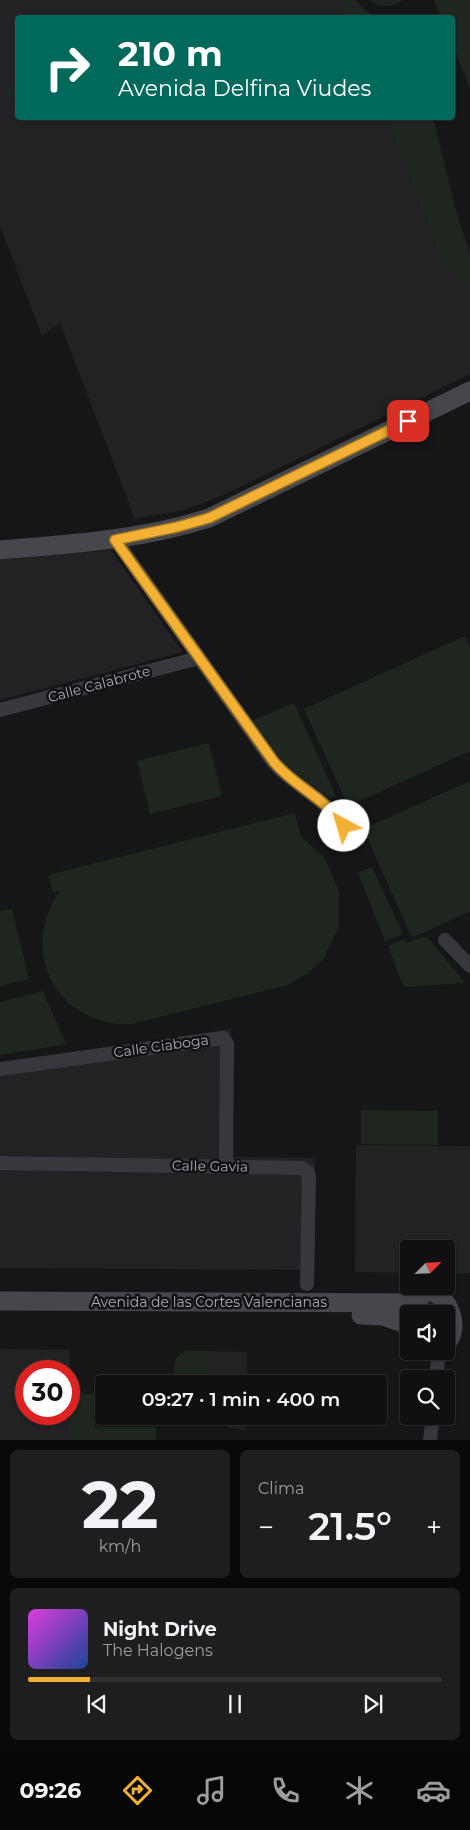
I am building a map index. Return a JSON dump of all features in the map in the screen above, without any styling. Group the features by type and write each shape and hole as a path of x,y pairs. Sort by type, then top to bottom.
{"main road":[{"path":"0,550 115,540 209,518 470,391"},
{"path":"419,1305 432,1293 440,1292 448,1294 466,1305 466,1327 455,1339"},
{"name":"Avenida de las Cortes Valencianas","path":"0,1301 400,1308"},
{"name":"Avenida de las Cortes Valencianas","path":"0,1314 371,1315 393,1318 400,1321"}],"street":[{"path":"115,540 289,785 324,802 344,826"},
{"name":"Calle Calabrote","path":"0,710 199,658"},
{"path":"445,940 470,966"},
{"name":"Calle Ciaboga","path":"0,1069 223,1038 227,1044 226,1166"},
{"name":"Calle Gavia","path":"0,1162 300,1168 308,1172 307,1284"},
{"path":"430,1440 432,1425"}],"shaded area":[{"path":"0,0 356,0 364,10 374,15 15,15 15,120 433,120 456,211 470,254 470,374 224,495 184,510 135,519 60,323 42,336 0,226"},
{"path":"341,0 356,0 364,10 374,15 347,15"},
{"path":"370,0 402,0 386,6"},
{"path":"434,0 470,0 470,89 455,51 455,15 440,15"},
{"path":"0,88 15,88 15,99"},
{"path":"388,120 433,120 456,211 470,254 470,282 458,279 442,261"},
{"path":"111,550 183,652 0,700 0,560"},
{"path":"465,636 470,647 470,751 348,806 304,709"},
{"path":"294,703 336,796 331,799 279,761 251,721"},
{"path":"209,743 222,796 150,814 137,761"},
{"path":"470,781 470,911 412,938 363,829"},
{"path":"295,813 301,836 325,859 339,891 339,926 324,958 307,974 287,985 131,1024 105,1022 83,1013 65,999 52,981 44,960 43,938 48,914 60,891 53,892 48,875"},
{"path":"372,867 403,934 385,941 358,873"},
{"path":"12,909 29,979 0,986 0,911"},
{"path":"425,936 465,983 404,987 388,946 405,939 407,943"},
{"path":"43,991 66,1044 0,1055 0,1002"},
{"path":"231,1029 234,1157 315,1158 314,1270 0,1268 0,1063"},
{"path":"361,1110 438,1111 438,1145 361,1144"},
{"path":"356,1145 470,1146 470,1273 455,1273 455,1240 400,1240 400,1273 355,1272"},
{"path":"430,1301 435,1305 427,1305"},
{"path":"0,1349 70,1350 70,1360 15,1360 15,1425 70,1425 70,1440 0,1440"},
{"path":"186,1351 207,1351 207,1375 174,1375 176,1359 181,1353"},
{"path":"207,1351 247,1352 247,1375 207,1375"},
{"path":"80,1394 95,1394 95,1427 156,1427 156,1440 70,1440 70,1425 80,1425"},
{"path":"220,1425 246,1425 246,1431"}],"route":[{"path":"344,826 328,805 312,792 292,780 274,762 115,540 209,518 408,421"}]}
